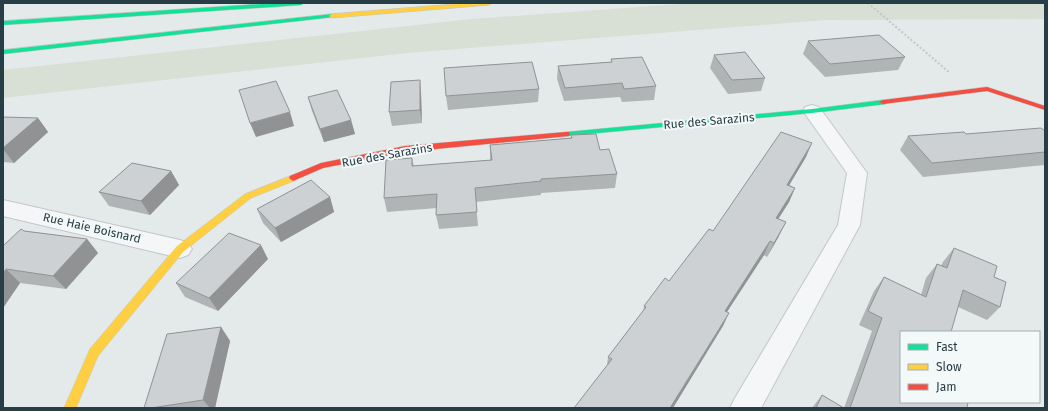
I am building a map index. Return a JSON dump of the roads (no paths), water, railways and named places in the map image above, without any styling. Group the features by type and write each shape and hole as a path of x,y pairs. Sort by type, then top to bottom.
{"main road":[{"path":"3,23 301,3"},
{"path":"3,52 354,14 489,3"},
{"name":"Rue des Sarazins","path":"70,408 94,353 180,249 248,196 321,166 405,149 812,111 988,89 1045,108"}],"street":[{"path":"745,408 849,225 857,173 812,111"},
{"name":"Rue Haie Boisnard","path":"3,208 180,249"}]}
